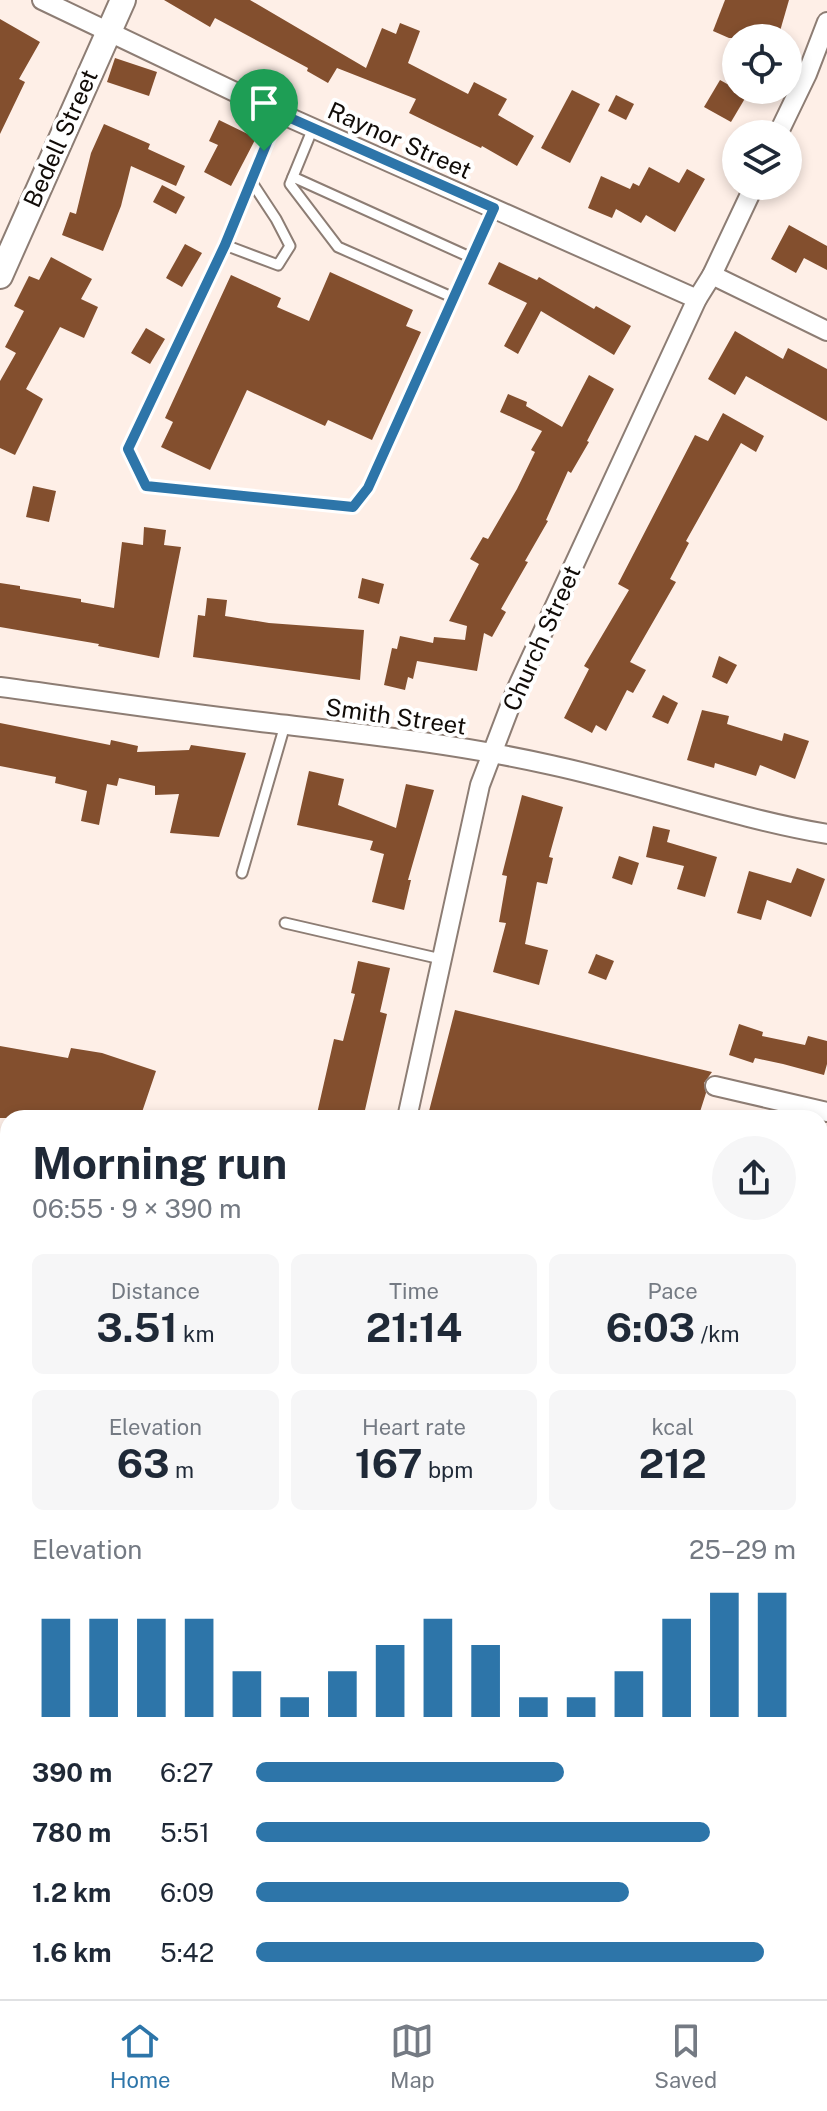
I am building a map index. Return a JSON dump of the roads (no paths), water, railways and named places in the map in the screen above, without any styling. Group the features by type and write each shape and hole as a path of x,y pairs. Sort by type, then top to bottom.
{"street":[{"name":"Raynor Street","path":"42,0 279,113 697,299"},
{"name":"Bedell Street","path":"0,276 123,0"},
{"path":"785,120 827,22"},
{"name":"Church Street","path":"409,1110 480,785 517,688 697,299 712,275 747,200"},
{"path":"712,275 827,331"},
{"name":"Smith Street","path":"0,687 406,739 493,754 553,765 692,803 827,834"},
{"path":"715,1086 818,1110"}],"lane":[{"path":"279,113 225,245 128,449 146,486 353,507 368,488 494,208"},
{"path":"313,128 290,184 338,247 454,298"},
{"path":"293,177 472,258"},
{"path":"225,245 278,265 290,246 251,181"},
{"path":"242,873 285,725"},
{"path":"285,923 441,959"}]}
